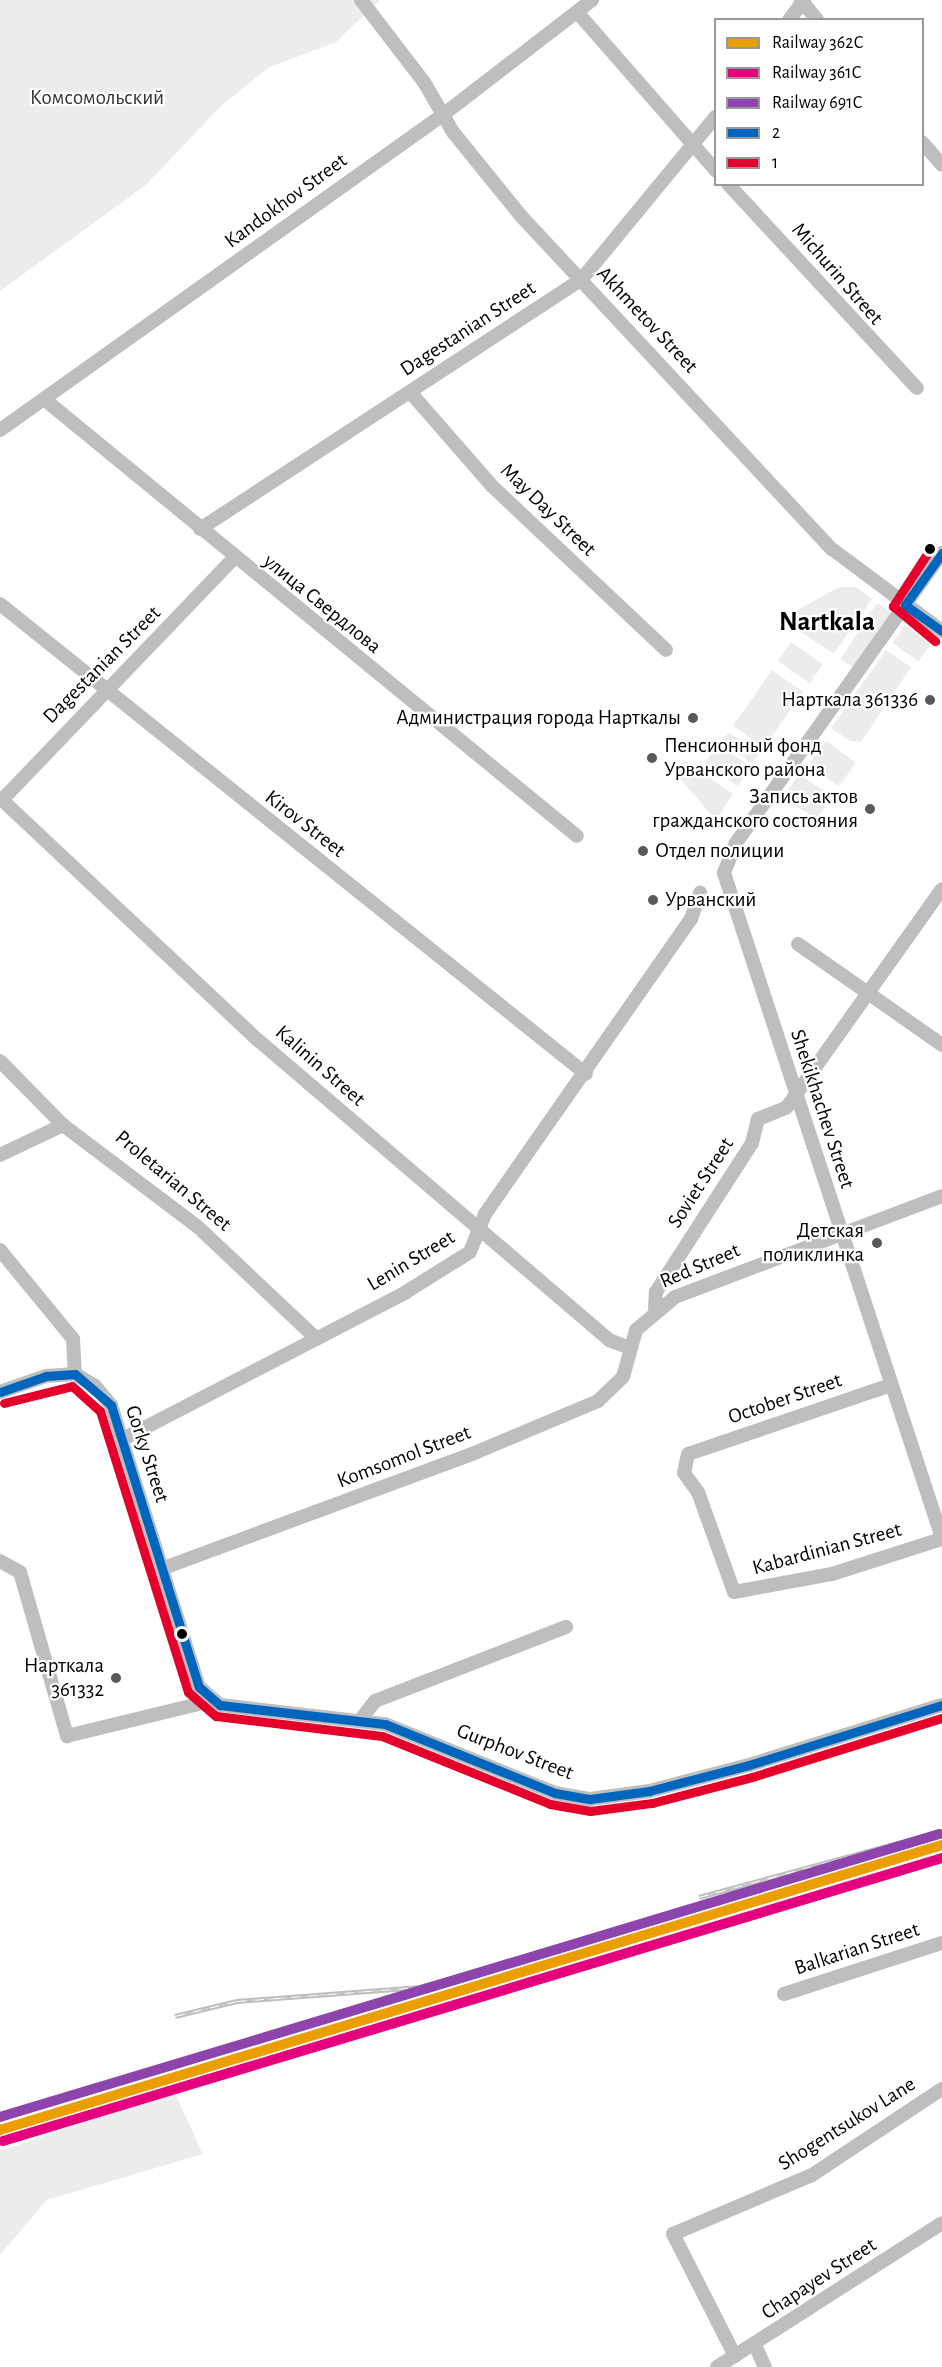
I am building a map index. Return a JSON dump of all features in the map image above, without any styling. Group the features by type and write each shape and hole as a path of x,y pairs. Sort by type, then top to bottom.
{"street":[{"name":"Akhmetov Street","path":"361,0 479,166 581,280 820,537 905,605 942,631"},
{"name":"Kandokhov Street","path":"0,430 444,114 592,0"},
{"path":"790,18 802,1 815,18"},
{"path":"577,12 692,147 714,169"},
{"name":"Dagestanian Street","path":"200,529 581,280 714,119"},
{"path":"924,144 942,165"},
{"name":"Michurin Street","path":"730,186 917,388"},
{"name":"May Day Street","path":"410,392 492,486 666,650"},
{"name":"улица Свердлова","path":"44,399 233,559 578,836"},
{"path":"905,605 942,553"},
{"name":"Dagestanian Street","path":"1,799 233,559"},
{"name":"Kirov Street","path":"0,604 104,690 586,1074"},
{"name":"Shekikhachev Street","path":"905,605 725,864 726,887 942,1538"},
{"name":"Kalinin Street","path":"1,799 258,1040 609,1340 627,1347"},
{"name":"Soviet Street","path":"655,1309 656,1292 752,1143 758,1119 787,1107 942,889"},
{"name":"Lenin Street","path":"123,1439 317,1339 470,1252 481,1231 485,1214 586,1074 691,919 700,893"},
{"path":"798,944 866,996 942,1045"},
{"name":"Proletarian Street","path":"0,1061 63,1125 198,1227 317,1339"},
{"path":"0,1155 63,1125"},
{"name":"Red Street","path":"627,1347 655,1309 840,1231 942,1196"},
{"path":"0,1250 73,1339 75,1374 46,1376 0,1392"},
{"name":"Komsomol Street","path":"161,1569 461,1458 598,1401 623,1377 627,1347"},
{"name":"Gorky Street","path":"75,1374 95,1386 111,1405 199,1687 211,1701"},
{"name":"October Street","path":"693,1453 891,1385"},
{"name":"Kabardinian Street","path":"693,1453 683,1459 684,1473 698,1492 734,1592 832,1574 942,1538"},
{"path":"0,1561 20,1572 68,1736 211,1701"},
{"path":"361,1719 375,1701 566,1627"},
{"name":"Gurphov Street","path":"211,1701 361,1719 394,1727 555,1792 603,1799 749,1765 942,1705"},
{"name":"Balkarian Street","path":"784,1994 942,1943"},
{"name":"Shogentsukov Lane","path":"735,2356 673,2234 812,2175 942,2089"},
{"name":"Chapayev Street","path":"717,2367 755,2345 942,2223"},
{"path":"755,2345 765,2367"}],"green space":[{"name":"Комсомольский","path":"0,0 380,0 336,42 268,68 221,106 146,185 0,291"},
{"path":"839,587 856,587 872,599 834,654 781,619"},
{"path":"877,603 891,612 855,668 841,659"},
{"path":"905,625 931,643 919,661 892,643"},
{"path":"791,642 823,664 810,683 778,661"},
{"path":"886,650 911,667 861,742 850,741 831,728"},
{"path":"772,670 803,692 764,747 733,726"},
{"path":"728,732 759,754 752,764 721,742"},
{"path":"826,741 856,763 839,786 809,764"},
{"path":"718,744 751,767 738,786 705,763"},
{"path":"684,760 733,794 716,820 675,773"},
{"path":"799,774 832,796 817,820 783,797"},
{"path":"174,2091 203,2154 47,2200 0,2255 0,2151"}],"railway":[{"path":"699,1897 942,1831"},
{"path":"175,2016 237,2001 420,1987 639,1926"}],"rail line":[{"name":"691С","path":"0,2117 939,1834"},
{"name":"362С","path":"0,2130 942,1845"},
{"name":"361С","path":"3,2141 942,1858"}],"transit line":[{"name":"1","path":"932,546 893,606 935,641"},
{"name":"2","path":"942,553 905,605 942,631"},
{"name":"2","path":"0,1392 46,1376 75,1374 111,1405 199,1687 220,1705 385,1724 555,1793 590,1799 649,1791 749,1765 942,1705"},
{"name":"1","path":"4,1403 72,1386 100,1411 188,1692 216,1716 382,1736 550,1804 590,1811 652,1803 752,1777 942,1718"}],"place":[{"name":"Нарткала 361336","path":"930,700"},
{"name":"Администрация города Нарткалы","path":"693,718"},
{"name":"Пенсионный фонд Урванского района","path":"652,758"},
{"name":"Запись актов гражданского состояния","path":"870,809"},
{"name":"Отдел полиции","path":"643,851"},
{"name":"Урванский","path":"653,900"},
{"name":"Детская поликлинка","path":"877,1243"},
{"name":"Нарткала 361332","path":"116,1678"}],"district":[{"name":"Nartkala","path":"827,622"}]}
